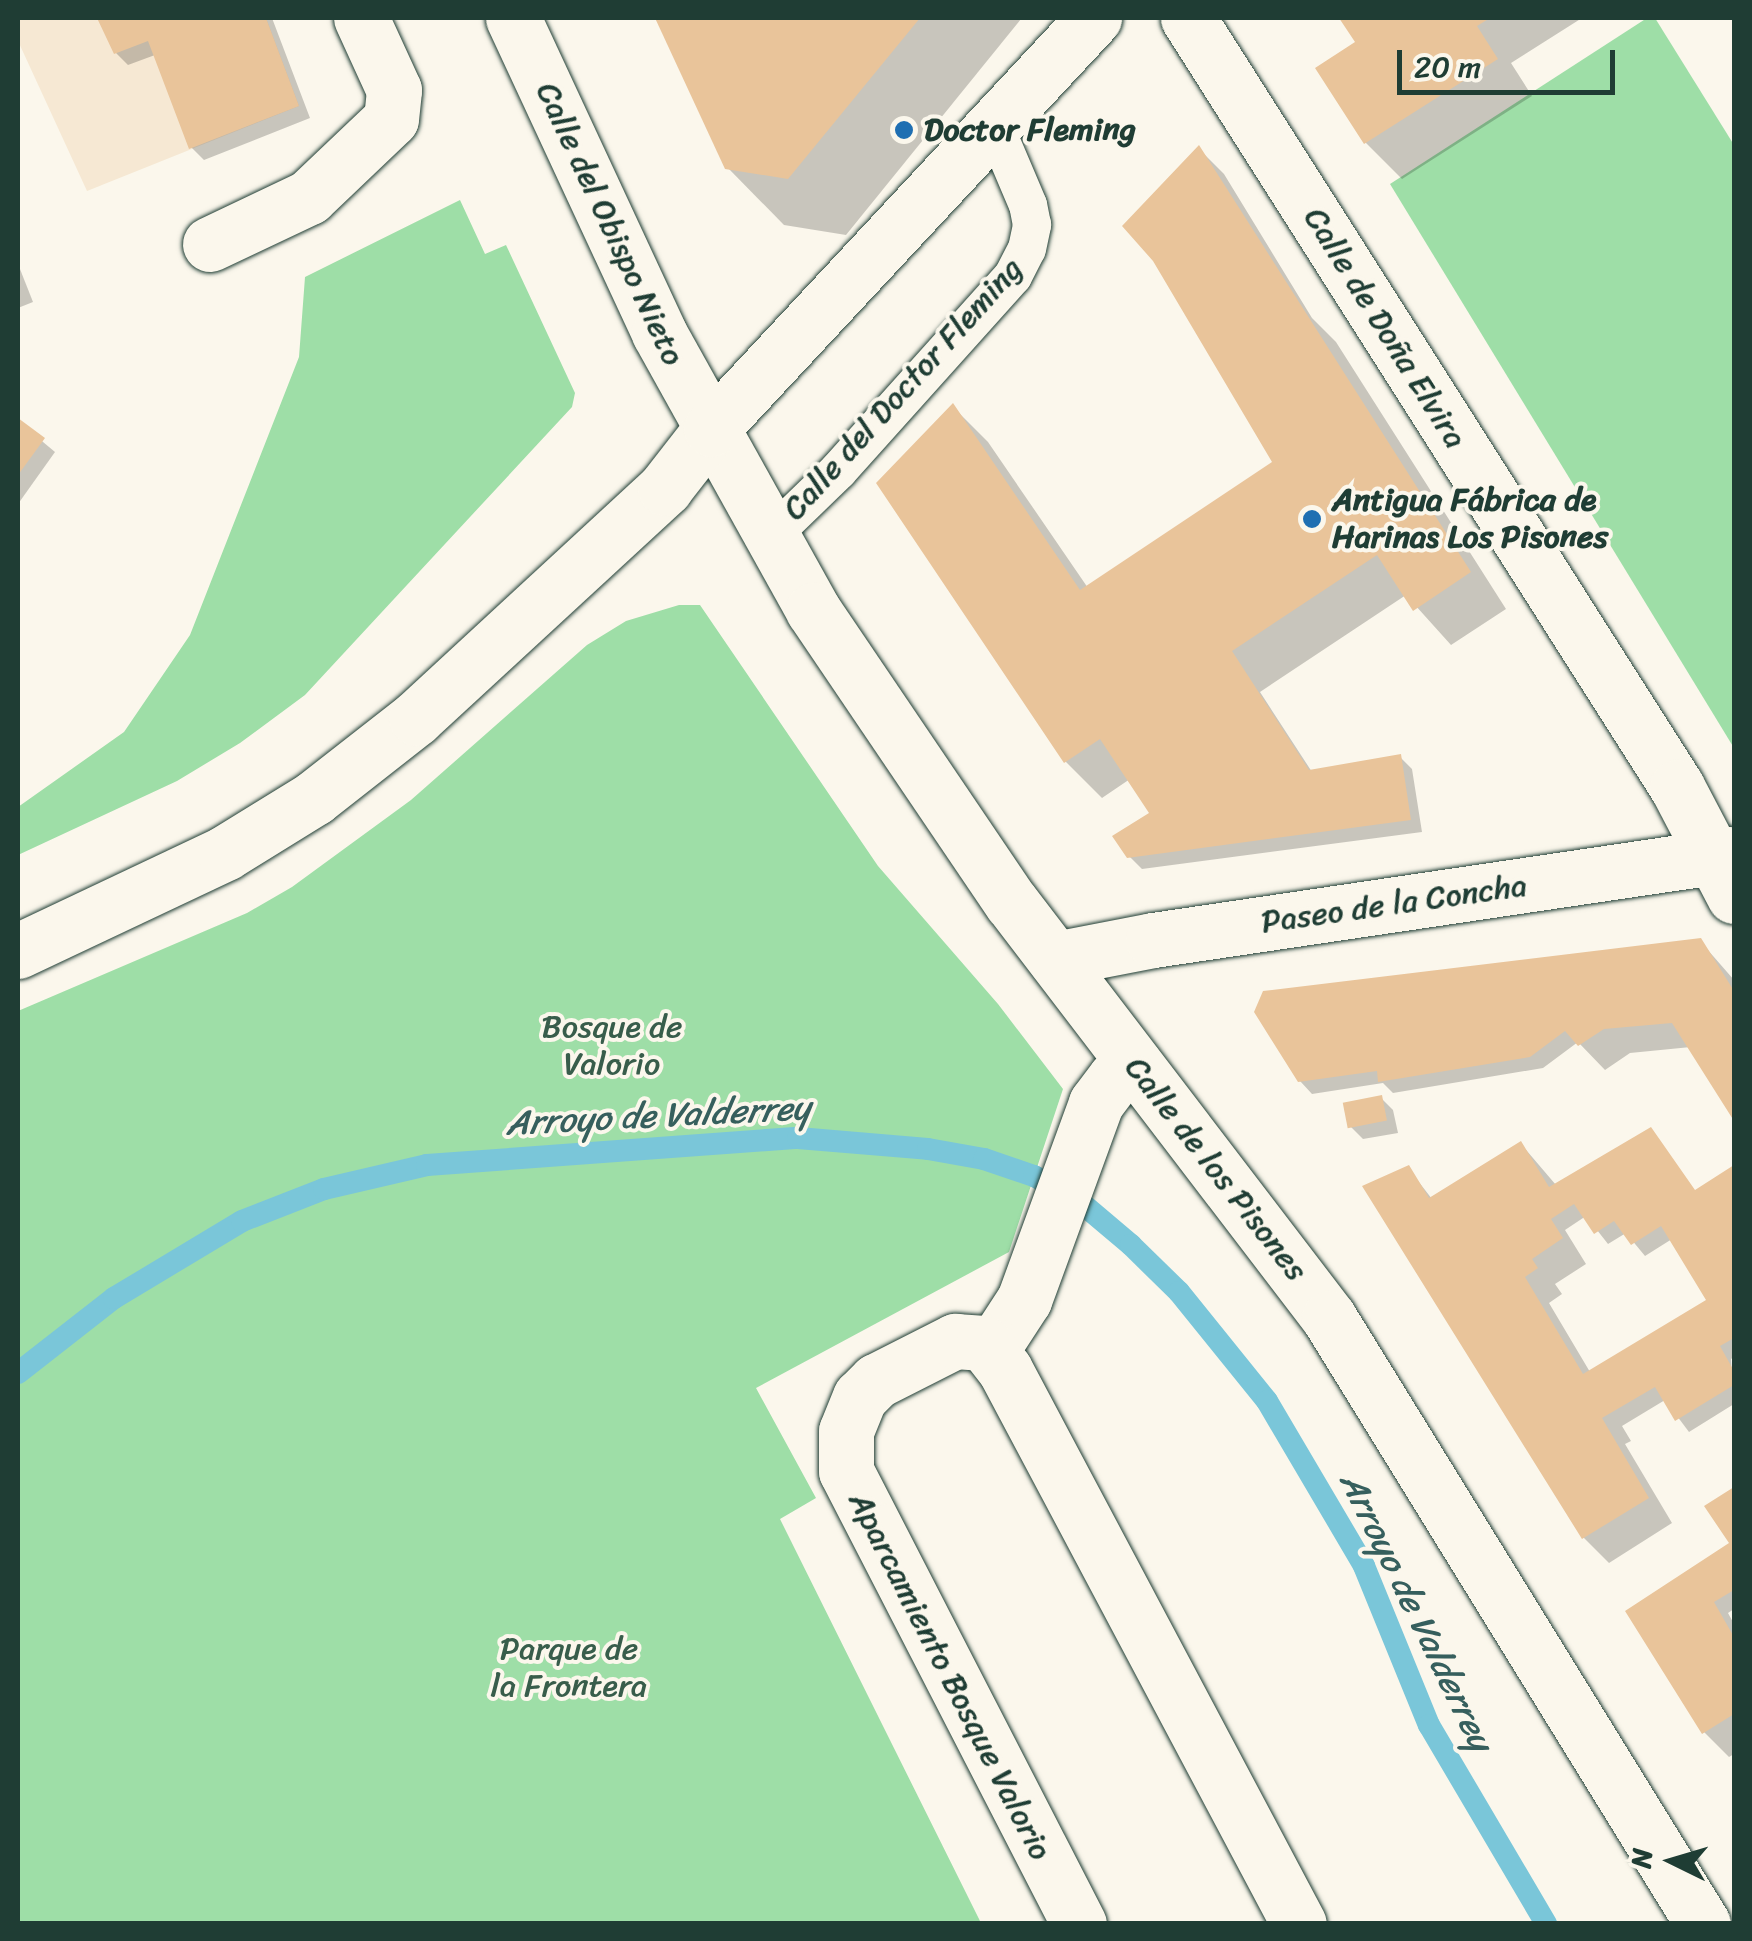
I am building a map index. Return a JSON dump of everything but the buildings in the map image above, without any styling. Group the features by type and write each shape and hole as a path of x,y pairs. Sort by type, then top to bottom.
{"street":[{"path":"210,244 310,196 390,118 394,90 361,18"},
{"name":"Calle del Obispo Nieto","path":"513,18 659,334 710,428"},
{"name":"Calle de Doña Elvira","path":"1188,18 1728,869"},
{"path":"18,951 225,853 343,777 416,718 641,512 710,428 1088,20"},
{"name":"Calle de los Pisones","path":"710,428 813,610 1012,902 1254,1215 1360,1362 1703,1924"},
{"name":"Paseo de la Concha","path":"1055,958 1153,940 1728,869"},
{"path":"1135,1064 1115,1078 1090,1116 1024,1300 992,1350 1298,1924"},
{"name":"Aparcamiento Bosque Valorio","path":"992,1350 974,1340 955,1341 876,1380 848,1419 846,1471 1079,1924"}],"lane":[{"name":"Calle del Doctor Fleming","path":"770,537 838,471 1000,290 1027,249 1032,225 1028,206 994,125"}],"shaded area":[{"path":"18,18 266,18 299,106 87,191 18,41"}],"green space":[{"path":"1647,18 1655,18 1734,145 1734,748 1390,184"},
{"path":"460,200 485,254 506,245 575,393 572,407 305,695 240,743 177,781 18,855 18,807 124,732 190,635 299,357 305,277"},
{"name":"Bosque de Valorio","path":"679,605 700,605 878,866 998,1004 1063,1089 1009,1252 756,1388 816,1498 780,1519 981,1923 18,1923 18,1011 247,913 292,887 411,800 587,645 626,621"}],"waterway":[{"name":"Arroyo de Valderrey","path":"18,1373 114,1298 242,1221 324,1189 427,1165 798,1138 928,1149 984,1159 1034,1176 1079,1201 1131,1245 1179,1292 1267,1401 1364,1566 1429,1725 1546,1924"}],"place":[{"name":"Doctor Fleming","path":"904,130"},
{"name":"Antigua Fábrica de Harinas Los Pisones","path":"1312,519"}],"park label":[{"name":"Parque de la Frontera","path":"569,1668"}]}
